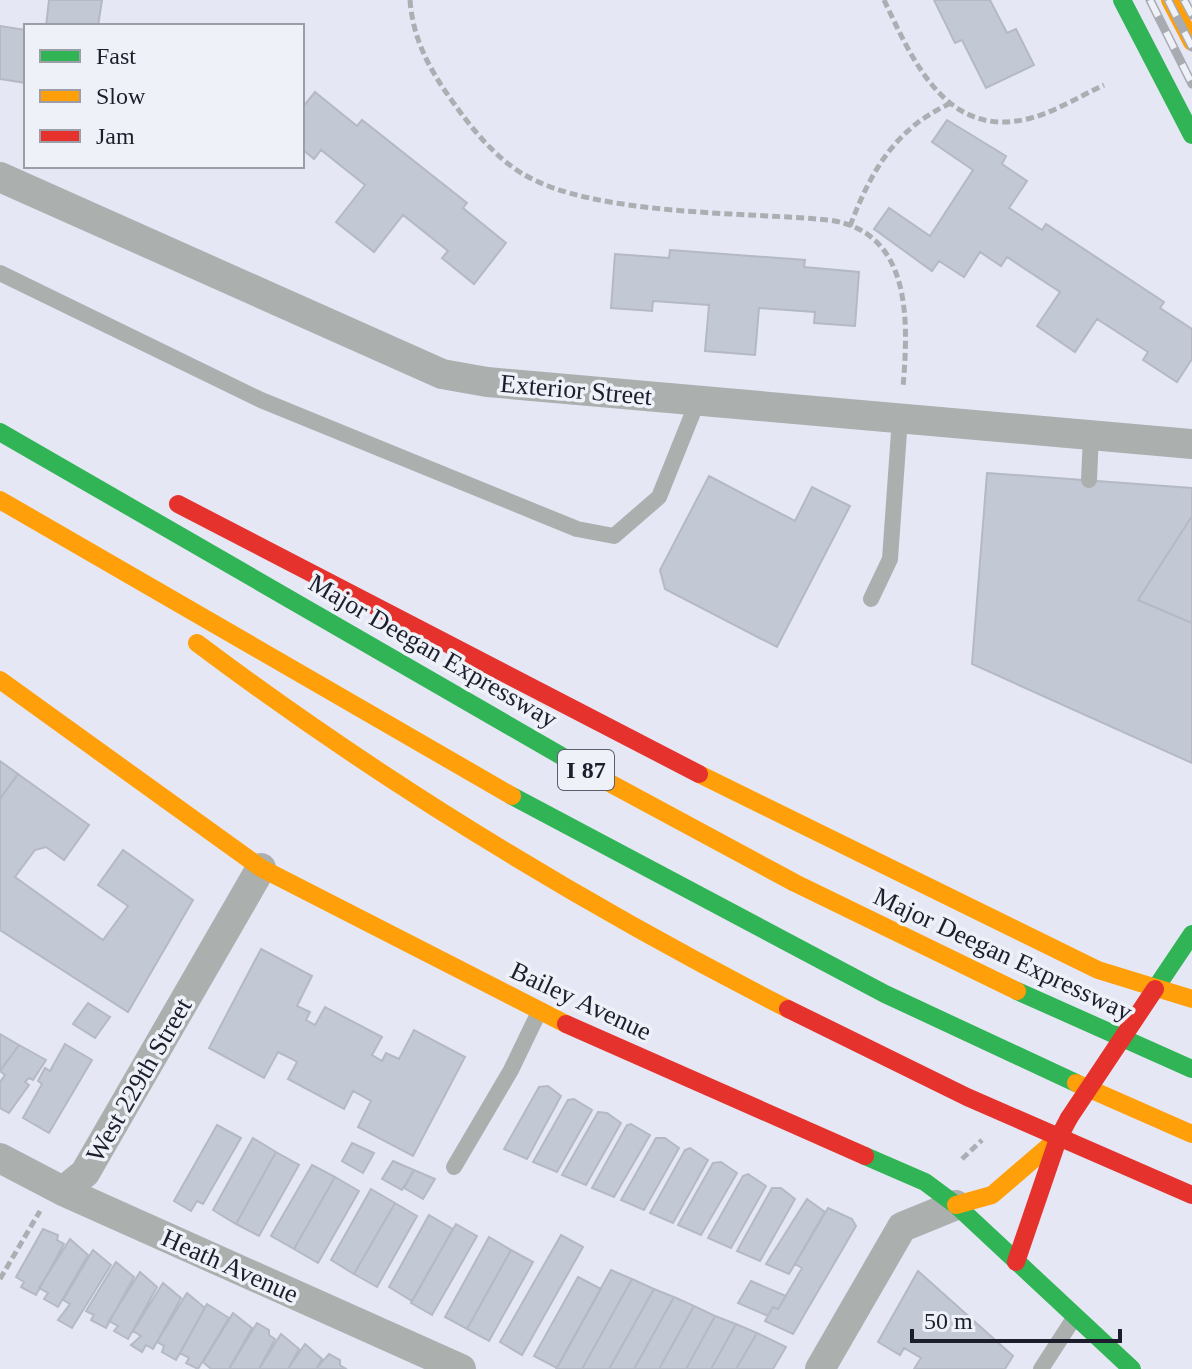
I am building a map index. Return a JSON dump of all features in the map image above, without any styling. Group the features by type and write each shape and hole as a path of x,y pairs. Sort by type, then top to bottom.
{"main road":[{"path":"1122,0 1192,135"},
{"path":"1170,0 1192,42"},
{"path":"0,429 114,475"},
{"name":"Major Deegan Expressway","path":"0,429 716,841 934,953 1192,1069"},
{"path":"157,494 232,530 540,695 887,867 1103,972 1192,999"},
{"name":"I 87","path":"0,500 527,805 705,903 981,1041 1192,1134"},
{"path":"39,523 158,613"},
{"path":"181,631 396,782 587,902 835,1034 1058,1139 1192,1195"},
{"name":"Bailey Avenue","path":"0,680 261,868 538,1012 925,1182 956,1205 1132,1369"},
{"path":"1016,1262 1058,1139 1069,1118 1192,934"},
{"path":"956,1205 992,1195 1058,1139"}],"street":[{"name":"Exterior Street","path":"0,177 442,374 487,382 1192,444"},
{"name":"West 229th Street","path":"63,1191 85,1173 261,868"},
{"name":"Heath Avenue","path":"0,1158 63,1191 461,1369"},
{"path":"820,1369 902,1227 956,1205"}],"lane":[{"path":"0,273 261,400 577,529 614,536 659,497 698,400"},
{"path":"871,599 890,559 900,418"},
{"path":"1089,480 1091,435"},
{"path":"454,1167 511,1070 538,1012"},
{"path":"1041,1369 1075,1316"}],"path":[{"path":"410,0 421,51 441,86 497,153 534,180 609,201 829,220 850,226 887,257 903,290 908,329 903,388"},
{"path":"884,0 914,62 950,103 977,117 1017,120 1050,111 1104,85"},
{"path":"850,226 866,183 881,158 916,122 950,103"},
{"path":"962,1159 992,1130"},
{"path":"0,1279 39,1212 63,1191"}],"building":[{"path":"49,0 102,0 98,24 46,24"},
{"path":"934,0 990,0 1007,33 1016,29 1034,65 986,88 962,40 955,43"},
{"path":"0,26 24,30 24,83 0,79"},
{"path":"315,92 357,126 362,120 467,203 463,208 506,243 474,284 442,258 448,251 403,215 374,252 336,222 365,185 321,150 314,159 304,151 304,106"},
{"path":"947,120 1006,156 1002,164 1027,181 1009,208 1042,230 1046,224 1164,302 1160,308 1192,329 1192,359 1177,382 1143,360 1148,352 1097,319 1075,352 1037,326 1060,292 1007,257 1001,266 980,252 964,277 939,261 932,271 874,229 889,208 930,236 973,170 932,142"},
{"path":"670,250 805,260 804,267 859,272 855,326 814,323 815,312 759,308 755,355 705,351 709,305 653,301 652,311 611,308 615,254 669,258"},
{"path":"987,473 1192,488 1192,516 1138,600 1192,623 1192,763 972,664"},
{"path":"709,476 795,521 812,487 850,506 777,647 665,589 660,570"},
{"path":"1192,516 1192,623 1138,600"},
{"path":"0,761 18,774 0,799"},
{"path":"18,774 89,825 64,860 46,847 35,850 15,877 103,940 128,906 98,885 123,850 193,900 128,1012 0,930 0,799"},
{"path":"261,949 312,976 297,1006 310,1012 306,1020 315,1025 325,1007 382,1037 372,1055 382,1061 386,1053 399,1059 414,1030 465,1057 413,1156 358,1127 371,1101 353,1091 344,1109 288,1079 297,1062 278,1052 264,1078 209,1048"},
{"path":"88,1003 110,1017 95,1038 73,1024"},
{"path":"0,1034 19,1045 0,1071"},
{"path":"65,1044 92,1060 49,1133 23,1118 42,1084 38,1081 45,1068 50,1071"},
{"path":"19,1045 46,1060 33,1080 29,1078 25,1082 29,1085 9,1113 0,1108 0,1082 5,1075 0,1071"},
{"path":"548,1086 561,1096 527,1159 504,1149 539,1087"},
{"path":"574,1099 592,1110 557,1172 533,1162 568,1100"},
{"path":"598,1112 607,1113 621,1123 586,1185 562,1175"},
{"path":"631,1124 650,1135 614,1197 592,1188 627,1125"},
{"path":"217,1125 241,1138 203,1204 197,1201 191,1211 174,1201"},
{"path":"253,1138 276,1152 236,1224 213,1210"},
{"path":"656,1138 665,1138 679,1148 644,1210 621,1200"},
{"path":"352,1143 374,1153 363,1173 342,1161"},
{"path":"690,1148 708,1160 673,1223 650,1213 685,1150"},
{"path":"276,1152 299,1165 259,1236 236,1224"},
{"path":"393,1161 414,1170 402,1190 382,1179"},
{"path":"721,1162 737,1173 701,1235 678,1225 713,1163"},
{"path":"312,1165 335,1177 294,1249 271,1236"},
{"path":"414,1170 435,1179 423,1199 404,1188"},
{"path":"748,1174 766,1186 731,1248 708,1238 743,1176"},
{"path":"335,1177 359,1191 318,1263 294,1249"},
{"path":"772,1188 781,1188 795,1199 760,1261 737,1251"},
{"path":"371,1189 395,1203 354,1274 331,1260"},
{"path":"807,1199 825,1212 789,1274 766,1264"},
{"path":"395,1203 417,1216 377,1287 354,1274"},
{"path":"828,1208 852,1219 856,1226 793,1334 765,1321 773,1307 778,1309 802,1268 795,1264"},
{"path":"429,1215 453,1229 412,1301 389,1287"},
{"path":"456,1224 477,1236 432,1315 411,1303"},
{"path":"43,1229 58,1235 57,1240 64,1244 36,1295 21,1287 24,1282 16,1277"},
{"path":"561,1235 583,1247 522,1355 500,1342"},
{"path":"489,1237 511,1250 467,1329 445,1317"},
{"path":"70,1239 88,1255 58,1307 44,1299 48,1293 39,1288"},
{"path":"93,1250 111,1265 72,1328 58,1320 70,1304 63,1300"},
{"path":"511,1250 533,1262 489,1341 467,1329"},
{"path":"116,1262 134,1277 106,1328 91,1320 94,1315 86,1311"},
{"path":"611,1270 632,1279 582,1369 556,1369"},
{"path":"918,1271 1013,1356 1005,1369 914,1369 921,1358 904,1348 900,1355 878,1342"},
{"path":"140,1272 157,1287 128,1339 114,1331 118,1326 109,1321"},
{"path":"578,1277 601,1289 557,1368 534,1356"},
{"path":"632,1279 654,1289 609,1369 582,1369"},
{"path":"751,1281 786,1296 778,1309 773,1307 768,1316 738,1303"},
{"path":"163,1283 181,1298 153,1349 146,1345 142,1352 131,1345 141,1336 133,1331"},
{"path":"654,1289 674,1297 634,1369 609,1369"},
{"path":"187,1293 205,1308 176,1360 162,1352 164,1346 157,1342"},
{"path":"674,1297 694,1306 659,1369 634,1369"},
{"path":"207,1304 229,1318 198,1369 186,1363 189,1358 180,1353"},
{"path":"694,1306 715,1316 686,1369 659,1369"},
{"path":"233,1313 252,1328 229,1369 211,1369 203,1362"},
{"path":"715,1316 736,1324 711,1369 686,1369"},
{"path":"257,1323 269,1330 269,1335 275,1339 259,1369 229,1369"},
{"path":"736,1324 757,1333 736,1369 711,1369"},
{"path":"757,1333 786,1347 773,1369 736,1369"},
{"path":"281,1334 299,1349 288,1369 259,1369"},
{"path":"305,1344 322,1359 316,1369 288,1369"},
{"path":"329,1354 340,1360 340,1365 346,1369 316,1369"}],"railway":[{"path":"1150,0 1192,84"},
{"path":"1168,0 1192,47"},
{"path":"1184,0 1192,15"}],"traffic: fast":[{"path":"1122,0 1192,135"},
{"path":"0,432 591,773"},
{"path":"512,796 885,994 1076,1083"},
{"path":"1155,989 1192,934"},
{"path":"1017,991 1192,1069"},
{"path":"865,1156 925,1182 956,1205 1132,1369"}],"traffic: slow":[{"path":"1170,0 1192,42"},
{"path":"0,500 512,796"},
{"path":"197,643 339,744 485,839 635,927 788,1009"},
{"path":"0,680 261,868 566,1024"},
{"path":"591,773 795,883 1017,991"},
{"path":"699,774 1098,970 1192,999"},
{"path":"1076,1083 1192,1134"},
{"path":"956,1205 992,1195 1056,1140"}],"traffic: jam":[{"path":"178,504 699,774"},
{"path":"1069,1118 1155,989"},
{"path":"788,1009 967,1097 1192,1195"},
{"path":"566,1024 865,1156"},
{"path":"1016,1262 1058,1139 1069,1118"}]}
